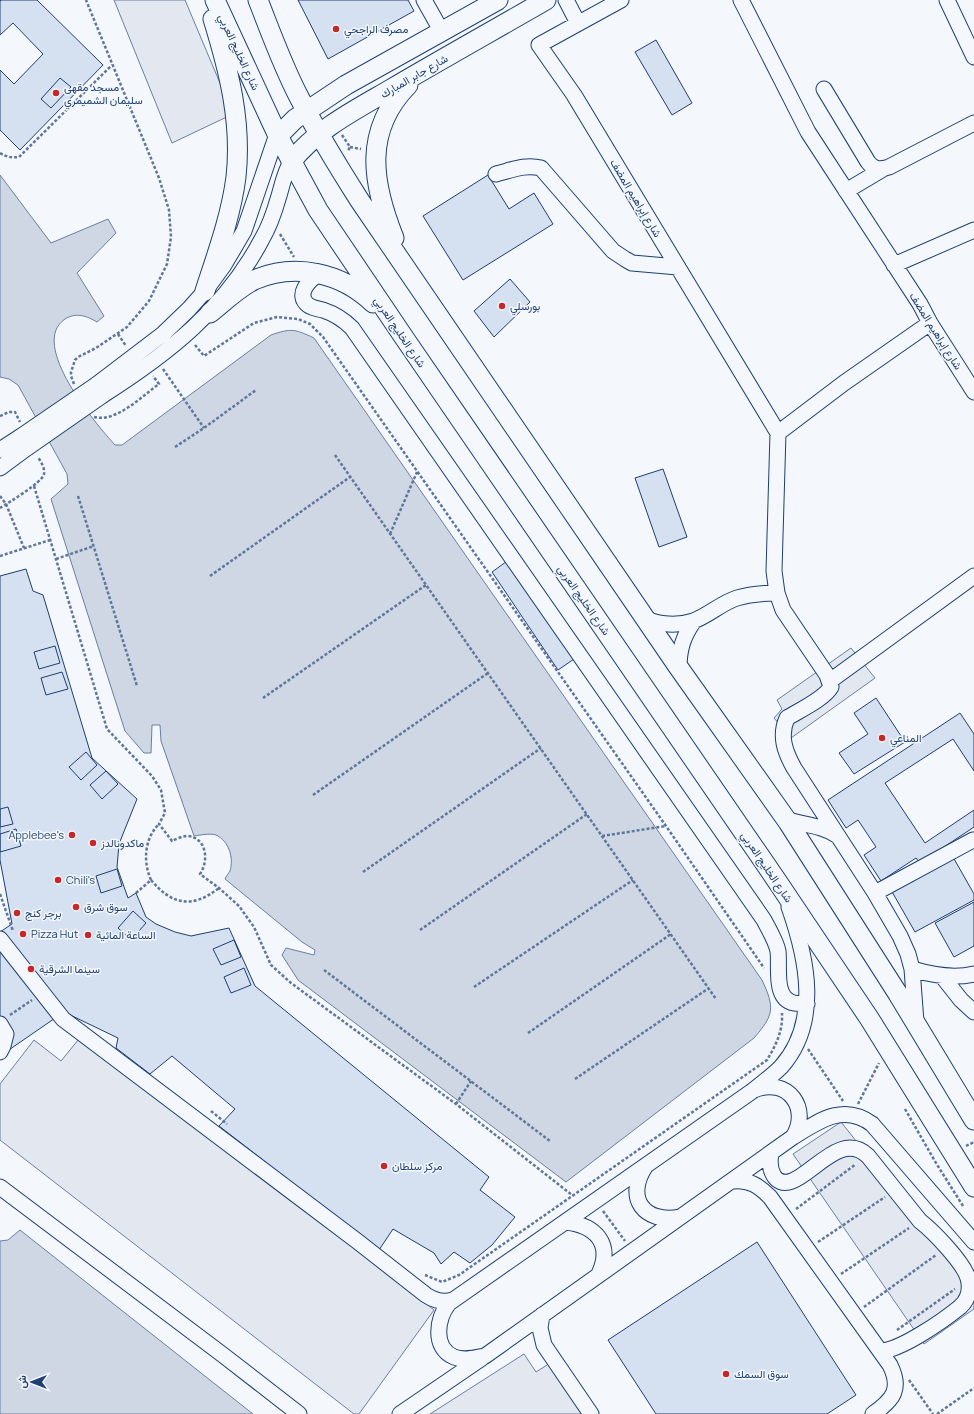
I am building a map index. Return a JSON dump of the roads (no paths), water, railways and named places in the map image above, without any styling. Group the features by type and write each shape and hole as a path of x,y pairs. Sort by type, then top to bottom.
{"main road":[{"path":"205,291 232,201 236,177 238,138 232,87 208,0"},
{"name":"شارع الخليج العربي","path":"215,0 278,136 318,210 778,881 969,1167 974,1187"},
{"path":"258,0 280,57 306,111 318,134 360,202 679,668 785,819 916,1022 974,1120"},
{"path":"278,136 285,128 306,111 346,85 498,0"},
{"name":"شارع جابر المبارك","path":"291,162 309,141 342,118 424,69 546,0"},
{"path":"408,271 389,227 382,204 377,185 376,151 381,126 393,102 424,69"},
{"path":"293,85 303,88 323,90 346,85"},
{"path":"210,313 241,288 253,281 277,272 303,271 334,277 362,292 403,336"},
{"path":"944,1071 967,1088 974,1091"}],"street":[{"path":"424,0 442,32"},
{"path":"566,0 578,23"},
{"name":"شارع إبراهيم المضف","path":"622,0 539,45 574,95 778,433"},
{"name":"شارع إبراهيم المضف","path":"742,0 808,132 920,304 930,323 974,392"},
{"path":"947,0 974,56"},
{"path":"824,90 868,162 876,169 883,169"},
{"path":"846,191 883,169 974,123"},
{"path":"100,390 189,309 205,291 224,265 244,231 278,136"},
{"path":"0,468 24,442 100,390 163,354 210,313 232,287 262,239 271,220 286,172 291,162"},
{"path":"496,174 526,166 541,168 613,251 632,262 678,267"},
{"path":"894,265 974,230"},
{"path":"320,274 313,278 305,287 303,298 305,302 312,308 340,317 352,328 764,920 778,950 778,978 783,994 794,1003 807,1004"},
{"path":"916,1022 912,969 908,954 900,936 875,893 791,762 784,748 784,724 787,718 828,693 831,687 827,675 787,618 777,593 774,571 778,433 844,383 930,323"},
{"path":"0,450 24,442"},
{"path":"830,681 974,576"},
{"path":"679,668 679,657 682,642 694,621 726,602 737,598 749,595 777,593"},
{"path":"645,618 654,622 665,623 694,621"},
{"path":"785,819 819,827 830,831 838,837"},
{"path":"875,893 973,840"},
{"path":"485,1356 472,1359 459,1359 450,1355 443,1347 439,1336 439,1323 445,1307 751,1092 781,1067 790,1054 800,1035 806,1015 806,977 800,941 789,906 778,881"},
{"path":"7,935 43,993 63,1019 379,1257 426,1295 437,1300 453,1300"},
{"path":"912,969 926,974 942,976 974,974"},
{"path":"942,976 961,1000 974,1012"},
{"path":"0,1052 6,1034 3,1021"},
{"path":"751,1092 763,1087 772,1086 782,1088 790,1094 796,1103 799,1116 798,1130 793,1137"},
{"path":"400,1414 485,1356 793,1137 824,1119 837,1115 852,1115 866,1120 881,1134 974,1242"},
{"path":"771,1154 770,1166 772,1174 776,1180 783,1183 794,1180 834,1153 841,1150 857,1149 868,1156 920,1221 946,1247 963,1270 968,1280 968,1296 960,1307 903,1345 890,1350 878,1348"},
{"path":"644,1167 639,1176 637,1186 638,1197 642,1208 646,1213 656,1218 670,1219 682,1217"},
{"path":"733,1181 739,1180 750,1182 762,1189 770,1197 893,1371 896,1382 894,1394 887,1404 873,1414"},
{"path":"0,1187 299,1414"},
{"path":"565,1222 586,1227 600,1238 604,1256 602,1268 599,1274"},
{"path":"542,1314 540,1335 544,1345 591,1414"}],"place":[{"name":"مصرف الراجحي","path":"336,29"},
{"name":"مسجد مقهى سليمان الشميمري","path":"56,93"},
{"name":"بورسلي","path":"502,306"},
{"name":"المناعي","path":"882,738"},
{"name":"Applebee's","path":"72,835"},
{"name":"ماكدونالدز","path":"93,843"},
{"name":"Chili's","path":"58,880"},
{"name":"سوق شرق","path":"76,907"},
{"name":"برجر كنج","path":"17,913"},
{"name":"Pizza Hut","path":"23,934"},
{"name":"الساعة المائية","path":"88,935"},
{"name":"سينما الشرقية","path":"31,969"},
{"name":"مركز سلطان","path":"384,1166"},
{"name":"سوق السمك","path":"726,1374"}]}
